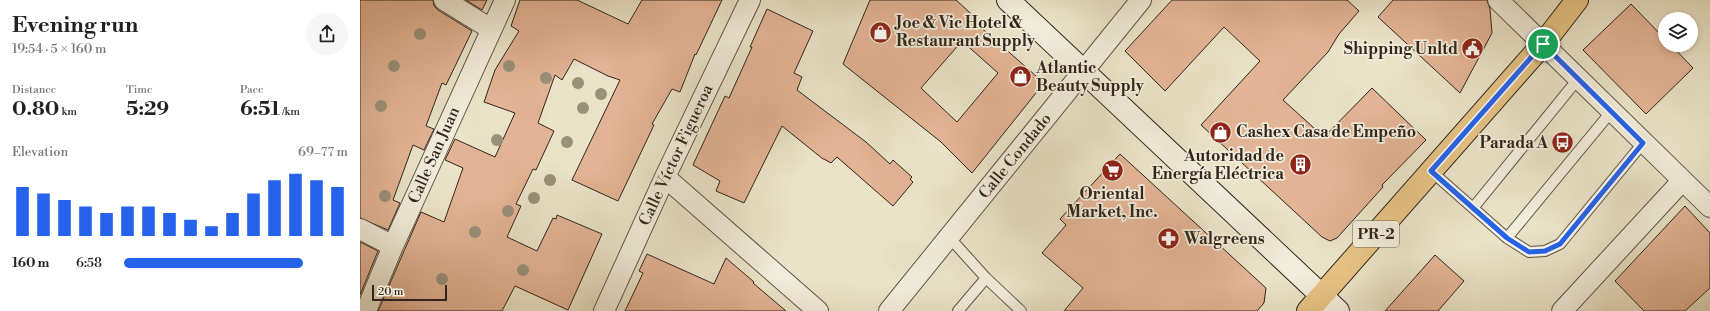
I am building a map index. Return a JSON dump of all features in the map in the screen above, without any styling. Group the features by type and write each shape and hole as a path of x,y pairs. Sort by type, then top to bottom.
{"main road":[{"path":"1008,0 1083,72 1315,304 1338,311"},
{"name":"PR-2","path":"1315,304 1543,44 1577,0"}],"street":[{"path":"444,0 491,29"},
{"name":"Calle San Juan","path":"366,311 393,246 505,0"},
{"name":"Calle Víctor Figueroa","path":"604,311 665,177 750,0"},
{"name":"Calle Condado","path":"889,311 1141,0"},
{"path":"1498,0 1710,207"},
{"path":"665,177 818,311"},
{"path":"1562,311 1682,181"},
{"path":"360,229 393,246"}],"lane":[{"path":"1473,208 1578,79"},
{"path":"1507,238 1611,112"},
{"path":"1431,171 1507,238 1529,252 1545,251 1560,244 1643,143"},
{"path":"949,237 986,278 1021,311"},
{"path":"958,311 986,278"}],"building":[{"path":"360,0 433,0 434,6 438,10 472,31 446,85 442,83 426,126 434,129 424,150 413,145 393,200 400,203 388,230 360,218"},
{"path":"466,0 487,0 482,10"},
{"path":"520,0 577,0 628,24 642,0 722,0 696,55 695,54 680,92 672,89 652,124 654,125 618,201 572,180 620,80 608,76 574,59 562,80 555,75 538,123 554,131 536,170 533,169 516,204 521,206 507,237 537,251 553,218 556,219 557,215 602,234 568,310 515,286 502,311 378,311 421,212 444,222 463,168 445,160 455,139 495,157 515,113 484,102 495,70 519,31 511,26"},
{"path":"870,0 956,0 979,21 977,24 1044,83 972,173 941,142 843,64","holes":["962,41 998,73 957,122 921,88"]},
{"path":"1172,0 1347,0 1359,11 1339,34 1328,52 1283,100 1324,137 1372,88 1426,140 1382,185 1383,187 1337,238 1330,241 1322,237 1201,125 1260,61 1224,27 1165,91 1125,51"},
{"path":"1393,0 1487,0 1490,9 1492,33 1460,93 1378,17"},
{"path":"1631,4 1658,32 1658,52 1678,52 1693,68 1646,114 1583,50"},
{"path":"767,9 813,31 794,73 802,77 797,90 866,142 890,164 893,160 912,177 910,179 913,182 893,206 837,157 831,163 823,159 782,126 744,203 716,191 720,181 693,165 725,96 729,98"},
{"name":"Walgreens","path":"1120,154 1266,288 1264,303 1257,311 1064,311 1083,288 1042,253 1066,225 1060,219"},
{"path":"1685,206 1710,233 1710,288 1685,311 1644,311 1615,281"},
{"path":"360,242 378,251 360,295"},
{"path":"647,254 714,284 726,258 786,311 625,311 643,273 639,271"},
{"path":"1435,255 1464,281 1438,311 1385,311"}],"place":[{"name":"Joe & Vic Hotel & Restaurant Supply","path":"881,32"},
{"name":"Shipping Unltd","path":"1473,49"},
{"name":"Atlantic Beauty Supply","path":"1021,77"},
{"name":"Cashex Casa de Empeño","path":"1221,132"},
{"name":"Parada A","path":"1563,143"},
{"name":"Autoridad de Energía Eléctrica","path":"1300,165"},
{"name":"Oriental Market, Inc.","path":"1112,171"},
{"name":"Walgreens","path":"1169,239"}],"route":[{"path":"1543,44 1643,143 1560,244 1545,251 1529,252 1507,238 1431,171 1543,44"}]}
